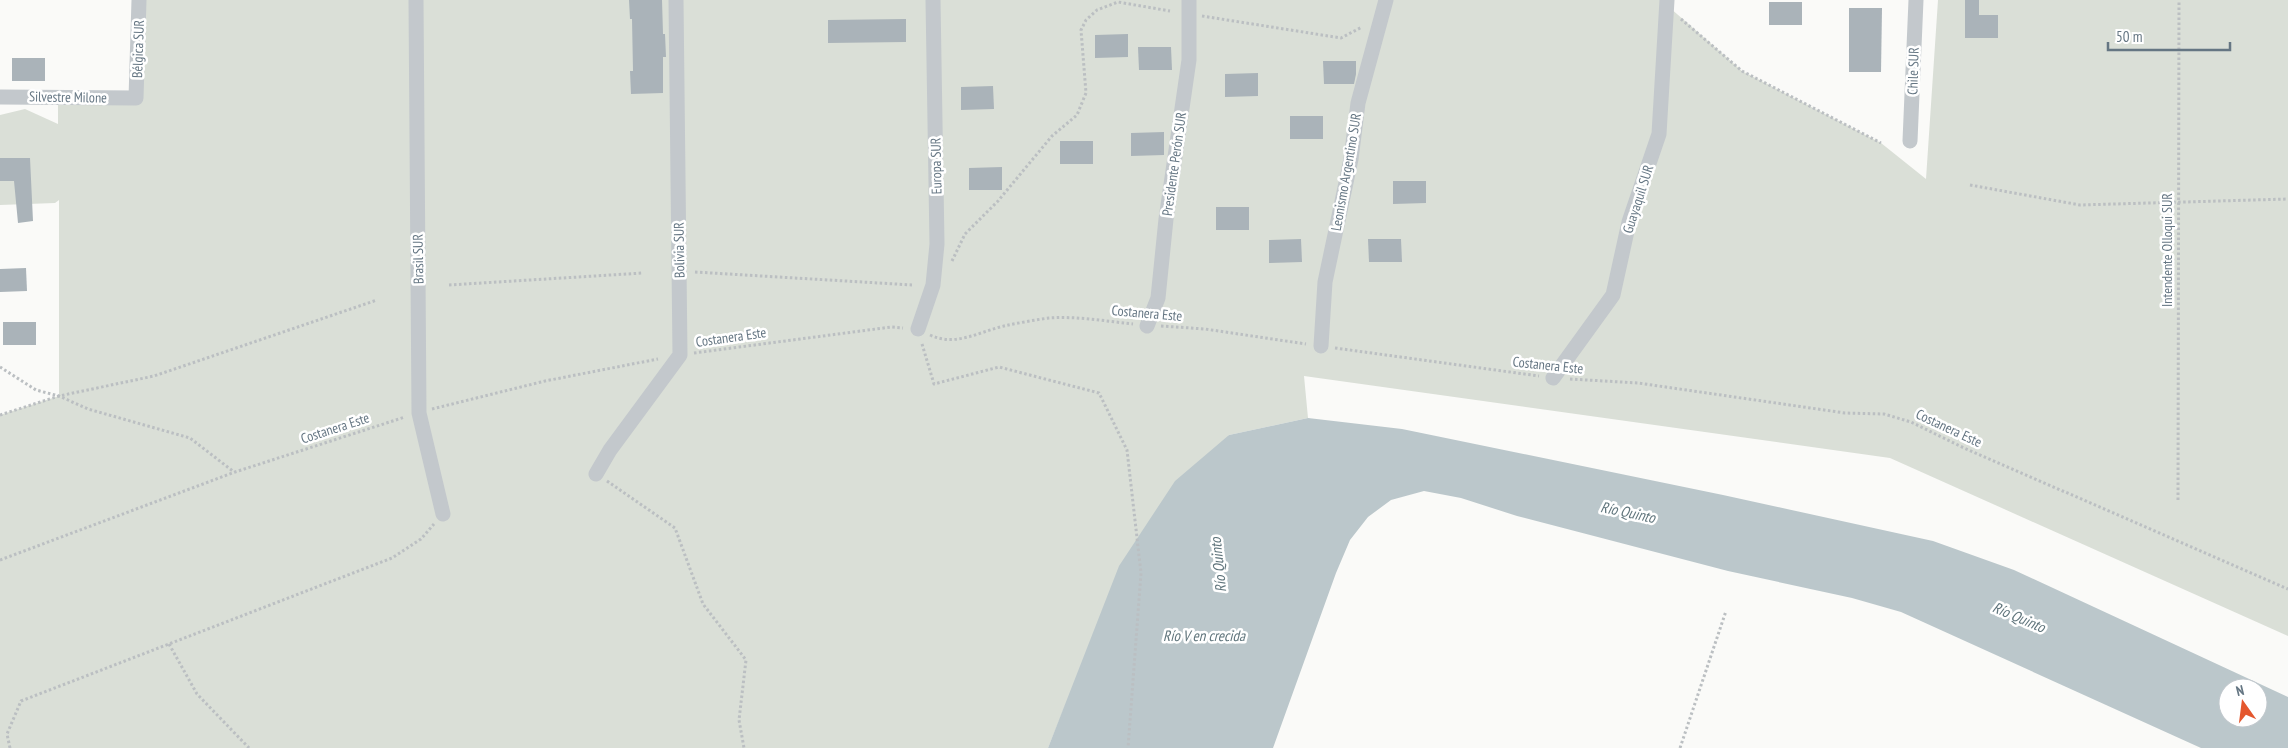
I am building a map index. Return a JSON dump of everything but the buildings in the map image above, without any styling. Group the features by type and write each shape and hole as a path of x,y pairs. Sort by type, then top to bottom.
{"street":[{"name":"Bélgica SUR","path":"136,98 139,0"},
{"name":"Brasil SUR","path":"416,0 418,413 443,514"},
{"name":"Bolivia SUR","path":"676,0 680,355"},
{"name":"Europa SUR","path":"918,329 933,284 937,244 933,0"},
{"name":"Presidente Perón SUR","path":"1147,326 1158,298 1166,219 1188,70 1188,0"},
{"name":"Leonismo Argentino SUR","path":"1321,346 1325,282 1351,159 1358,103 1386,0"},
{"name":"Chile SUR","path":"1910,142 1916,0"},
{"name":"Guayaquil SUR","path":"1553,378 1613,295 1629,222 1659,134 1667,3"},
{"name":"Silvestre Milone","path":"0,97 136,98"},
{"path":"596,474 610,450 680,355"}],"path":[{"name":"Intendente Olloqui SUR","path":"2178,500 2179,0"},
{"path":"950,265 965,234 998,201 1052,136 1077,115 1086,93 1081,30 1086,20 1097,10 1118,2 1170,11"},
{"path":"1667,3 1742,71 1881,143"},
{"path":"1199,16 1341,38 1360,29 1366,21"},
{"path":"1970,184 2080,205 2288,199"},
{"path":"695,272 912,285"},
{"path":"449,286 644,273"},
{"path":"0,415 59,396 154,376 377,300"},
{"name":"Costanera Este","path":"0,560 234,472 418,413 545,381 680,355 891,327 918,329 941,340 967,338 1003,326 1050,318 1090,319 1147,326 1205,329 1553,378 1638,383 1845,412 1884,414 1911,422 1964,448 2288,589"},
{"path":"918,329 934,384 999,367 1099,393 1127,450 1141,573 1128,748"},
{"path":"0,366 36,390 59,396 88,410 190,438 234,472"},
{"path":"596,474 676,528 703,604 746,660 739,720 744,748"},
{"path":"10,748 7,734 21,701 392,558 421,539 443,514"},
{"path":"1680,748 1726,611"},
{"path":"169,644 197,694 249,748"}],"shaded area":[{"path":"139,0 1661,0 1742,71 1881,143 1926,179 1938,0 2288,0 2288,636 1890,458 1304,376 1308,418 1229,435 1065,706 1048,748 0,748 0,415 59,396 59,200 55,203 0,205 0,115 25,109 58,124 58,97 136,98"}],"water":[{"name":"Río V en crecida","path":"1308,418 1402,429 1723,495 1933,541 2014,570 2247,678 2218,678 2218,728 2268,728 2268,688 2288,697 2288,748 2201,748 1901,612 1852,598 1728,571 1517,516 1461,498 1424,491 1391,500 1368,517 1350,540 1336,573 1273,748 1048,748 1119,566 1175,481 1229,435"}],"water label":[{"name":"Río Quinto","path":"1628,512"},
{"name":"Río Quinto","path":"1218,565"},
{"name":"Río Quinto","path":"2019,617"}]}
